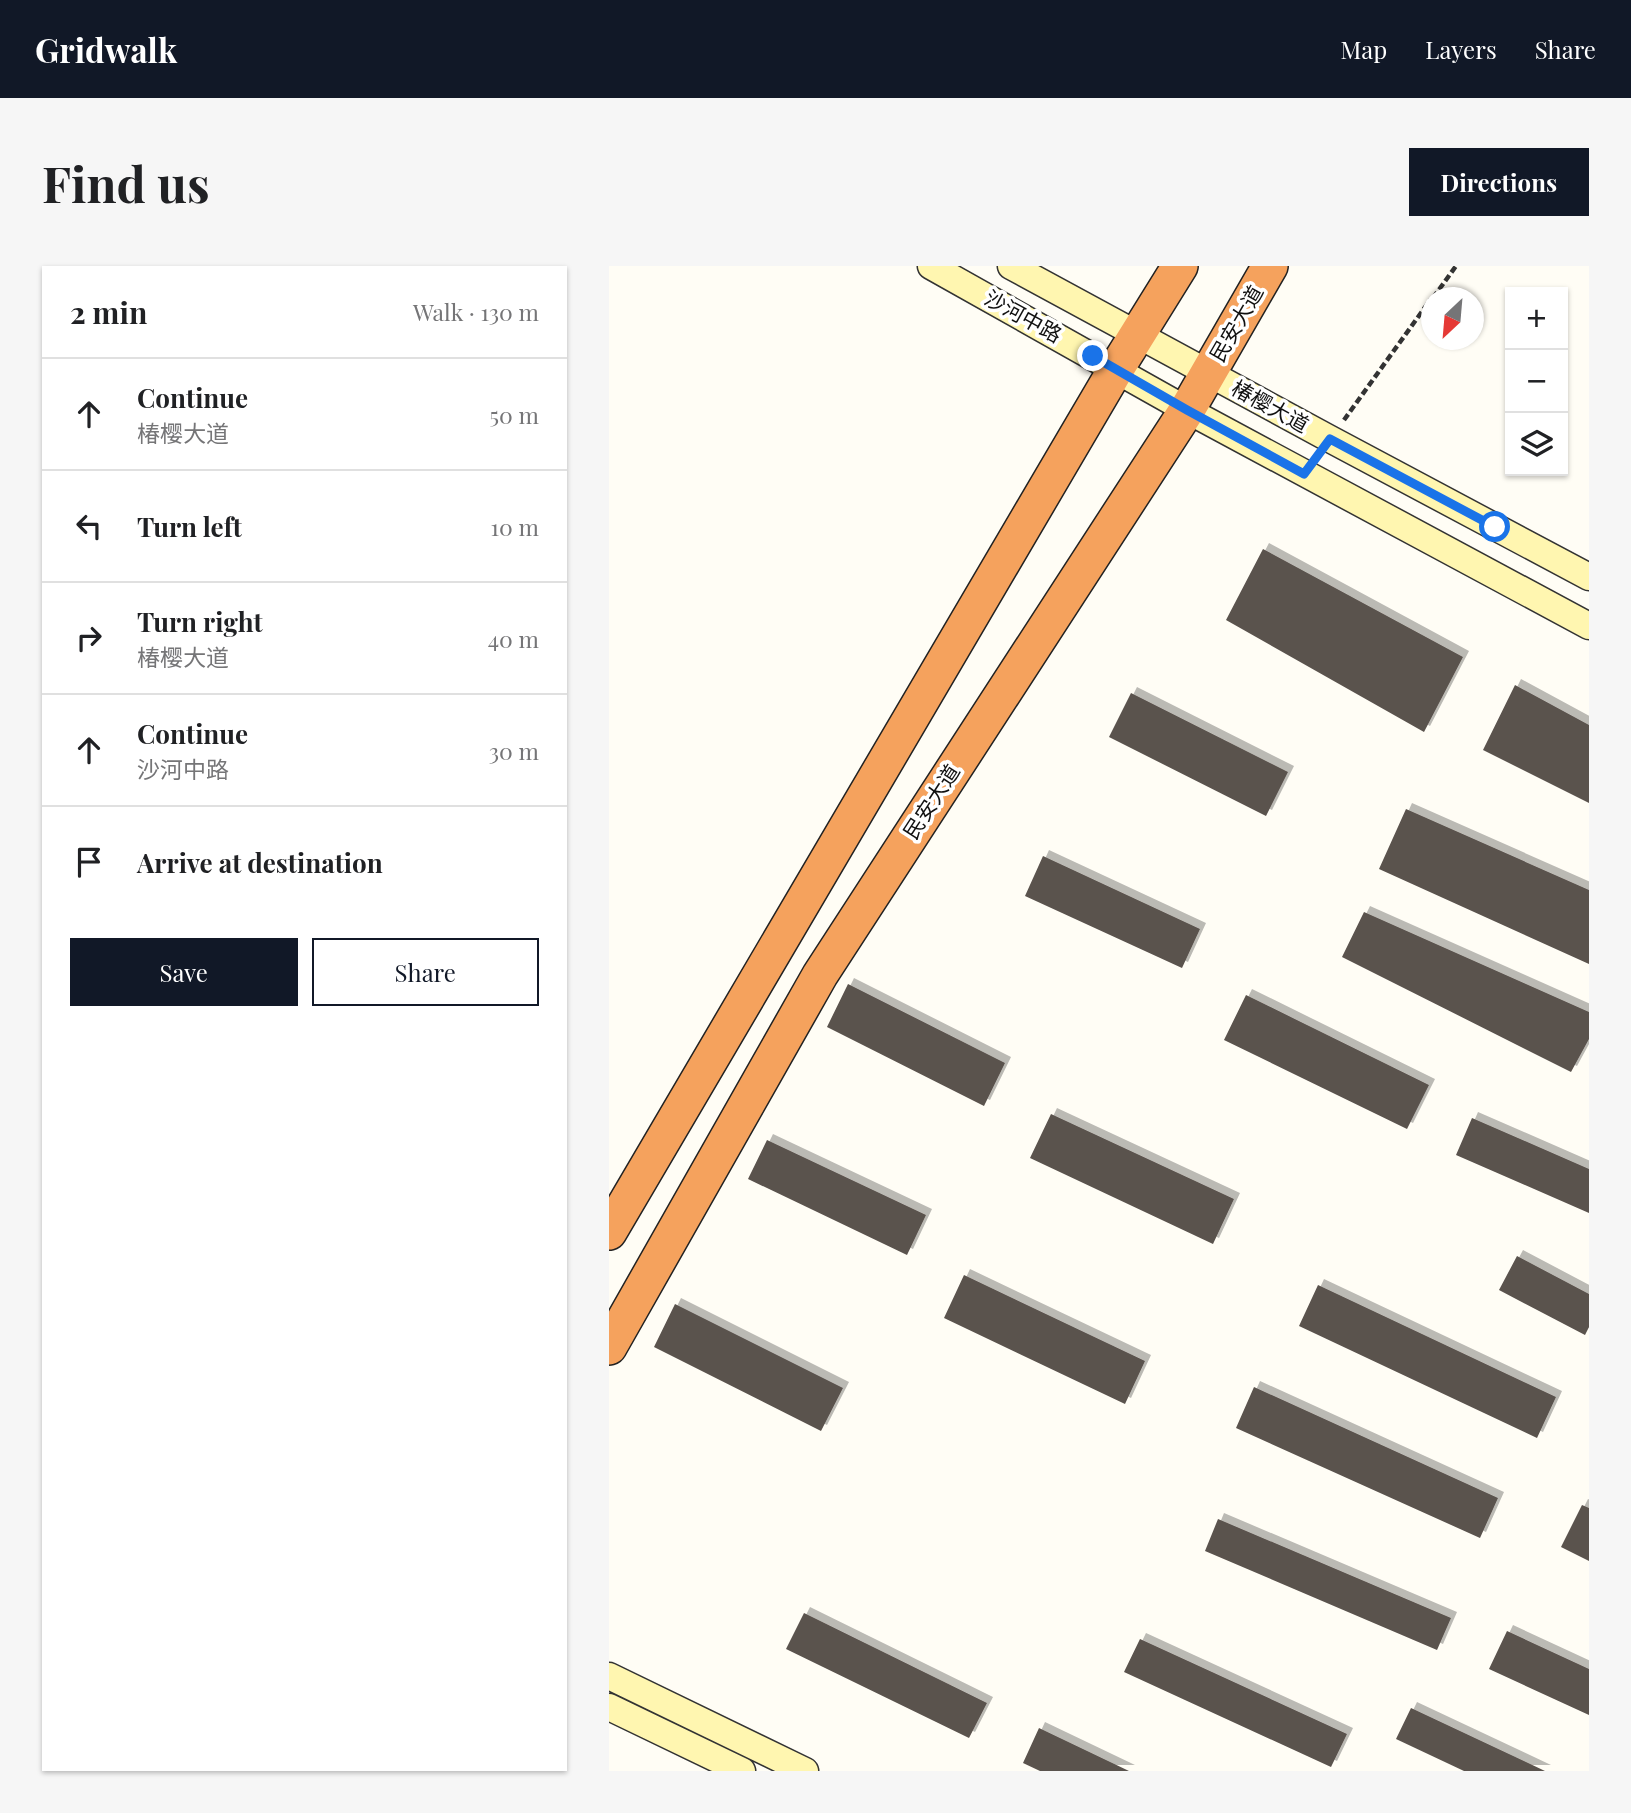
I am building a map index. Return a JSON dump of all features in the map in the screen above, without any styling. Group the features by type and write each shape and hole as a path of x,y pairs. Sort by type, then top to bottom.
{"highway":[{"path":"609,1232 1116,369 1180,266"},
{"name":"民安大道","path":"609,1347 820,975 1187,410 1270,266"}],"main road":[{"name":"沙河中路","path":"931,266 1187,410"},
{"name":"沙河中路","path":"1011,266 1137,335"},
{"name":"椿樱大道","path":"1137,335 1589,577"},
{"name":"椿樱大道","path":"1187,410 1589,626"},
{"path":"609,1676 805,1771"},
{"path":"609,1707 742,1771"}],"path":[{"path":"1440,287 1456,266"},
{"path":"1330,439 1421,313"}],"building":[{"path":"1263,549 1463,657 1424,732 1226,620"},
{"path":"1515,685 1589,725 1589,803 1483,750"},
{"path":"1131,693 1288,772 1266,816 1109,737"},
{"path":"1406,809 1589,890 1589,964 1379,869"},
{"path":"1043,856 1200,929 1182,968 1025,896"},
{"path":"1364,912 1589,1012 1589,1039 1571,1072 1342,957"},
{"path":"848,984 1005,1063 984,1106 827,1027"},
{"path":"1246,995 1429,1085 1407,1129 1224,1040"},
{"path":"1051,1114 1234,1199 1213,1244 1030,1158"},
{"path":"1472,1118 1589,1169 1589,1213 1456,1155"},
{"path":"767,1140 926,1215 907,1255 748,1179"},
{"path":"1517,1256 1589,1294 1589,1327 1585,1335 1499,1290"},
{"path":"964,1275 1145,1361 1125,1404 944,1318"},
{"path":"1318,1285 1556,1397 1537,1438 1299,1326"},
{"path":"675,1304 843,1388 821,1431 654,1347"},
{"path":"1254,1387 1498,1498 1480,1538 1236,1428"},
{"path":"1582,1505 1589,1508 1589,1561 1561,1547"},
{"path":"1218,1519 1451,1618 1437,1650 1205,1551"},
{"path":"804,1613 987,1703 969,1738 786,1649"},
{"path":"1507,1631 1589,1669 1589,1715 1489,1669"},
{"path":"1140,1639 1347,1734 1331,1767 1124,1672"},
{"path":"1411,1708 1545,1771 1464,1771 1396,1739"},
{"path":"1039,1728 1129,1771 1040,1771 1023,1763"}],"route":[{"path":"1093,356 1304,474 1330,439 1495,527"}]}
